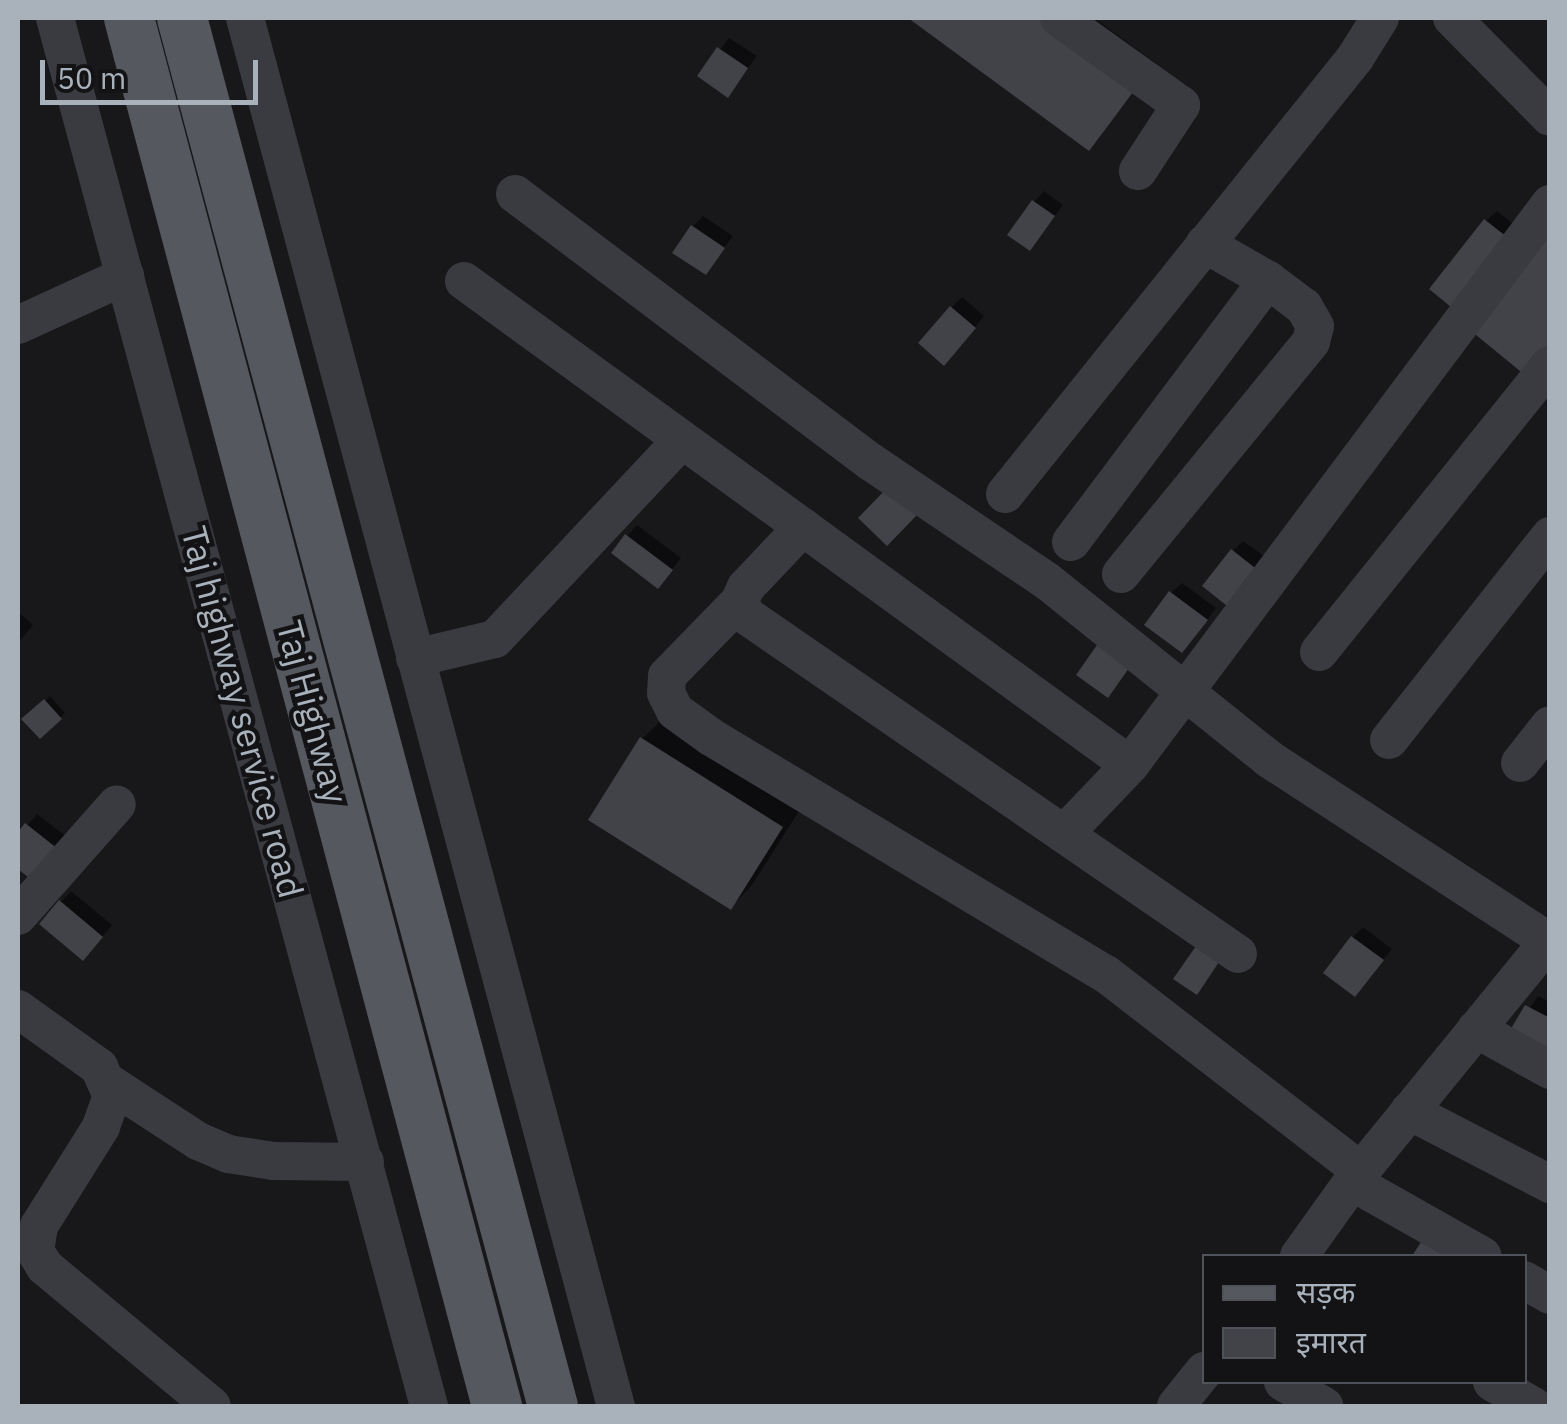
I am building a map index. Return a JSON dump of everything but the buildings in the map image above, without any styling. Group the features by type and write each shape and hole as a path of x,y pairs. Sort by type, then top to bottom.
{"main road":[{"name":"Taj Highway","path":"129,18 496,1406"},
{"path":"182,18 554,1406"}],"street":[{"name":"Taj highway service road","path":"55,18 429,1406"},
{"path":"279,18 248,31 616,1406"},
{"path":"1059,18 1181,105 1138,171"},
{"path":"1005,494 1355,58 1380,18"},
{"path":"1452,18 1550,117"},
{"path":"515,194 871,462 1047,581 1269,759 1549,941 1356,1176 1300,1254"},
{"path":"1064,834 1130,765 1550,204"},
{"path":"1121,574 1311,342 1316,326 1304,307 1268,280 1205,244"},
{"path":"18,324 125,276"},
{"path":"1071,542 1268,280"},
{"path":"464,282 1130,765"},
{"path":"1319,652 1550,366"},
{"path":"415,658 495,639 682,440"},
{"path":"804,527 667,676 666,693 675,710 711,737 1106,974 1356,1176 1480,1254"},
{"path":"1389,740 1550,536"},
{"path":"739,602 748,616 1238,954"},
{"path":"1520,764 1550,725"},
{"path":"18,916 118,804"},
{"path":"18,1009 99,1067 110,1084 112,1096 101,1127 38,1226 26,1264 45,1267 212,1406"},
{"path":"1476,1028 1550,1070"},
{"path":"110,1084 198,1141 228,1154 273,1161 364,1162"},
{"path":"1409,1111 1550,1184"},
{"path":"1527,1282 1550,1294"},
{"path":"1176,1406 1202,1374"},
{"path":"1286,1384 1324,1406"},
{"path":"1495,1384 1532,1406"}]}
